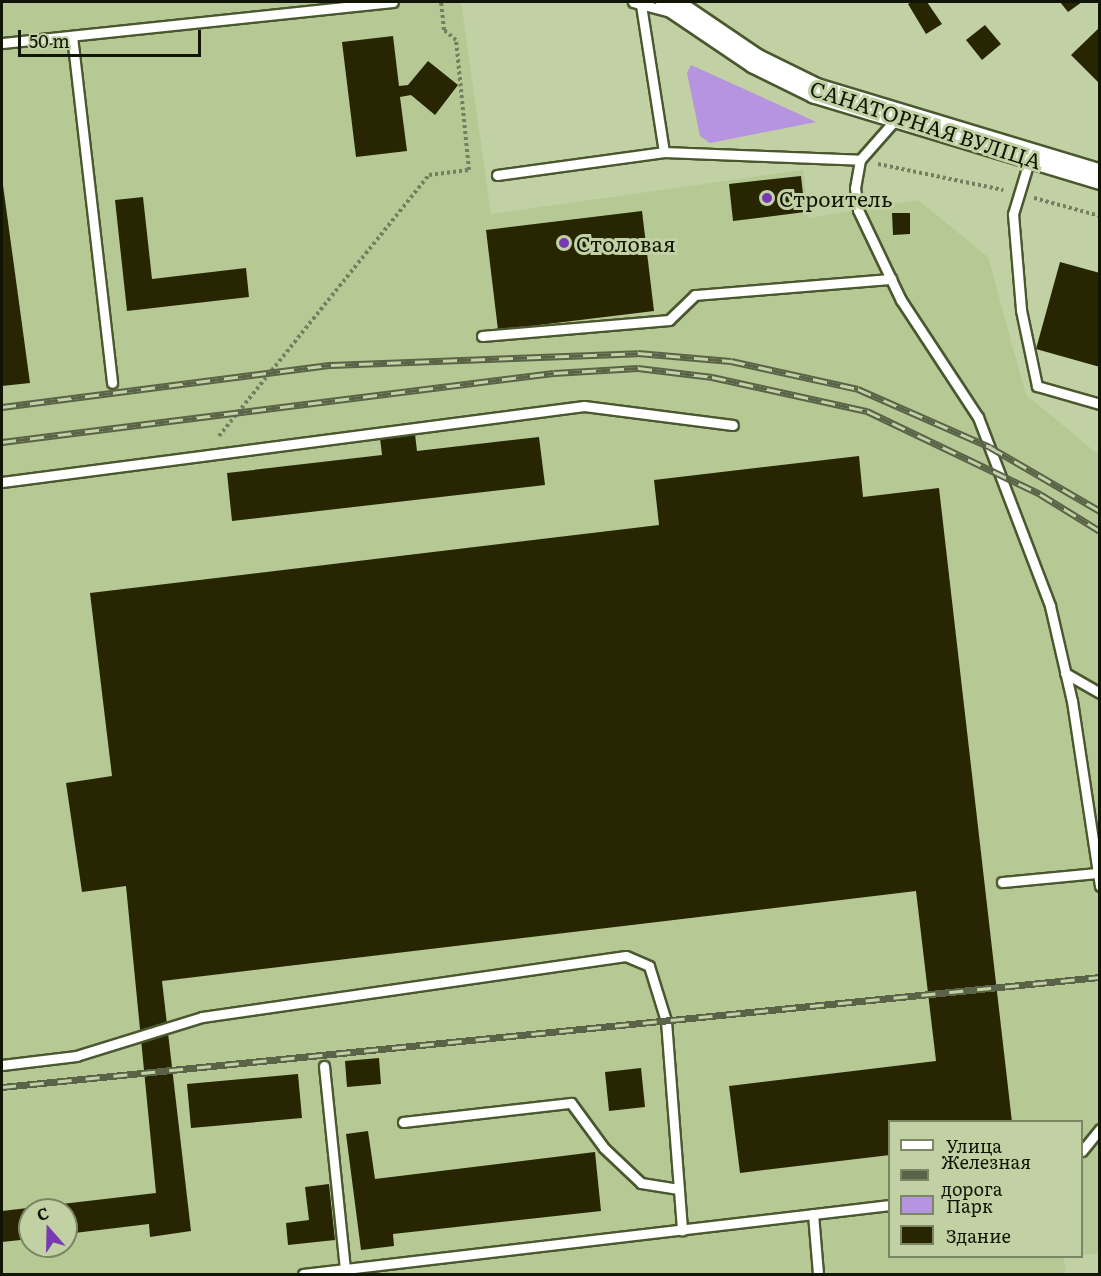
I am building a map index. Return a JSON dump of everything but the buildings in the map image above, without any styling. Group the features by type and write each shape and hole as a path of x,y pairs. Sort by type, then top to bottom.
{"street":[{"name":"САНАТОРНАЯ ВУЛІЦА","path":"675,8 816,91 896,118 1100,177"}],"lane":[{"path":"2,43 393,2"},
{"path":"664,152 637,3 675,8"},
{"path":"72,36 112,383"},
{"path":"896,118 860,160 855,188 858,210 891,279 978,417 1050,606 1065,673 1100,886"},
{"path":"497,175 664,152 860,160"},
{"path":"1030,157 1013,214 1021,310 1038,386 1100,404"},
{"path":"482,336 669,320 694,295 891,279"},
{"path":"2,482 584,406 733,425"},
{"path":"1065,673 1100,693"},
{"path":"1002,882 1098,873"},
{"path":"2,1065 76,1056 202,1017 626,956 649,966 666,1021 682,1230"},
{"path":"324,1066 345,1270"},
{"path":"403,1122 571,1103 604,1148 641,1183 679,1189"},
{"path":"1083,1149 1100,1129"},
{"path":"303,1275 345,1270 390,1269 888,1205"},
{"path":"813,1214 818,1275"}],"path":[{"path":"204,456 429,175 470,170 456,40 444,30 441,2"},
{"path":"860,160 1019,194 1100,216"}],"shaded area":[{"path":"2,2 461,2 491,214 803,170 809,218 918,200 988,257 1026,395 1099,455 1099,1253 1083,1255 1083,1120 888,1120 888,1258 1064,1258 1066,1274 2,1274"}],"green space":[{"path":"691,65 816,122 710,143 700,136 687,73"}],"railway":[{"path":"2,407 331,365 638,353 731,361 858,389 990,447 1100,511"},
{"path":"2,442 554,373 638,368 712,377 867,411 1040,494 1100,531"},
{"path":"2,1087 1100,977"}],"place":[{"name":"Строитель","path":"767,198"},
{"name":"Столовая","path":"564,243"}]}
